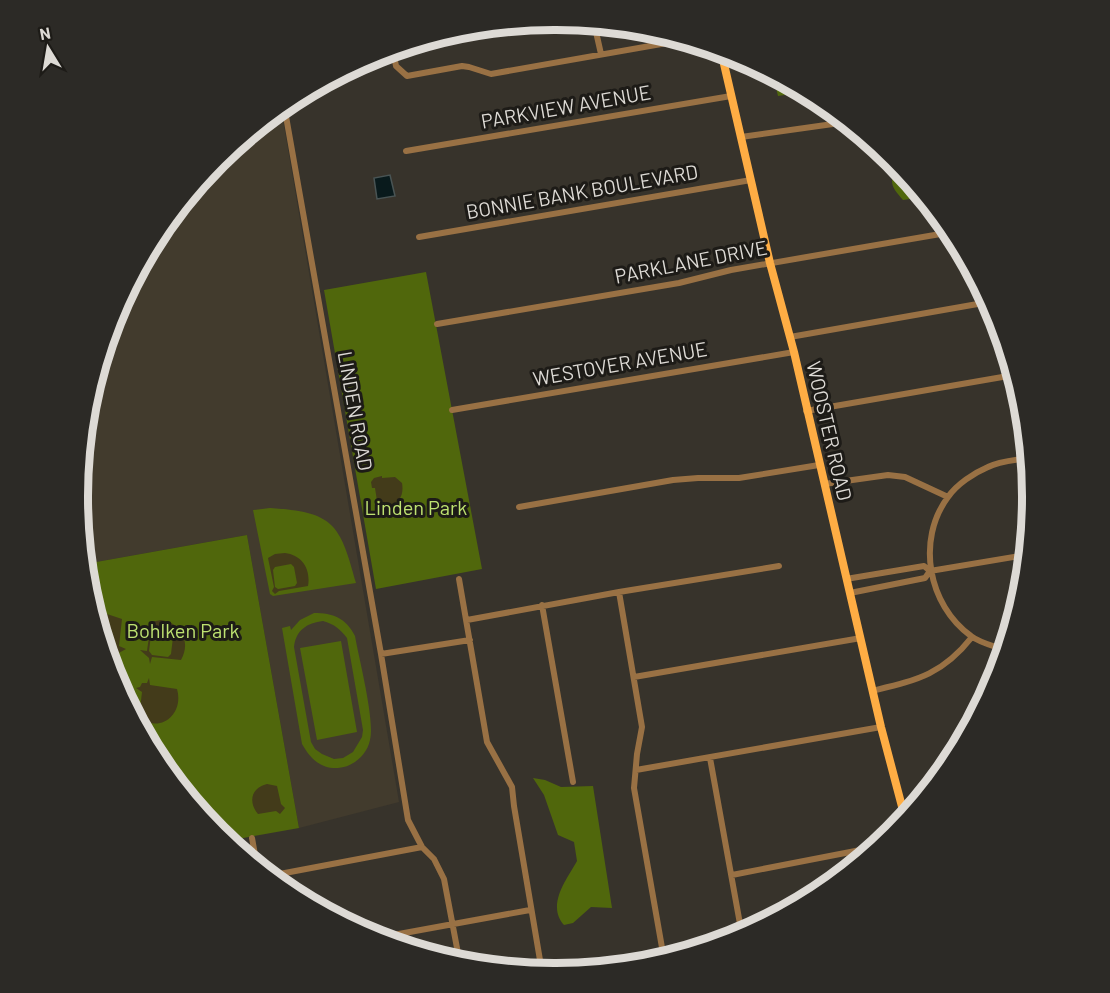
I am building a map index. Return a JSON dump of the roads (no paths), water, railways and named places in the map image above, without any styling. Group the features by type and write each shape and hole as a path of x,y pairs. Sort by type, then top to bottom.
{"main road":[{"name":"WOOSTER ROAD","path":"723,62 770,263 794,352 872,691 902,808"}],"street":[{"path":"596,32 601,54"},
{"path":"395,59 396,66 407,76 462,66 491,74 664,43"},
{"name":"PARKVIEW AVENUE","path":"406,151 731,96"},
{"name":"LINDEN ROAD","path":"286,116 408,820 422,848 434,859 444,879 458,953"},
{"path":"741,137 836,124"},
{"name":"BONNIE BANK BOULEVARD","path":"419,237 751,180"},
{"name":"PARKLANE DRIVE","path":"437,324 679,283 731,270 941,234"},
{"path":"790,337 979,304"},
{"name":"WESTOVER AVENUE","path":"452,410 794,352"},
{"path":"806,411 1006,376"},
{"path":"997,647 972,638 952,619 942,604 930,571 932,529 948,497 971,476 991,465 1020,459"},
{"path":"519,507 673,480 739,478 819,465"},
{"path":"824,484 888,475 905,477 948,497"},
{"path":"850,593 925,578 930,571 1018,556"},
{"path":"467,620 542,605 779,566"},
{"path":"846,579 924,566 930,571"},
{"path":"459,579 488,742 512,787 540,963"},
{"path":"619,592 642,727 634,788 662,950"},
{"path":"542,605 573,782"},
{"path":"634,677 861,638"},
{"path":"872,691 912,682 936,671 958,655 972,638"},
{"path":"381,654 470,640"},
{"path":"636,771 881,727"},
{"path":"710,758 740,924"},
{"path":"252,838 255,853"},
{"path":"281,874 422,848"},
{"path":"732,875 859,850"},
{"path":"396,935 530,910"}],"park label":[{"name":"Linden Park","path":"416,508"},
{"name":"Bohlken Park","path":"183,631"}]}
